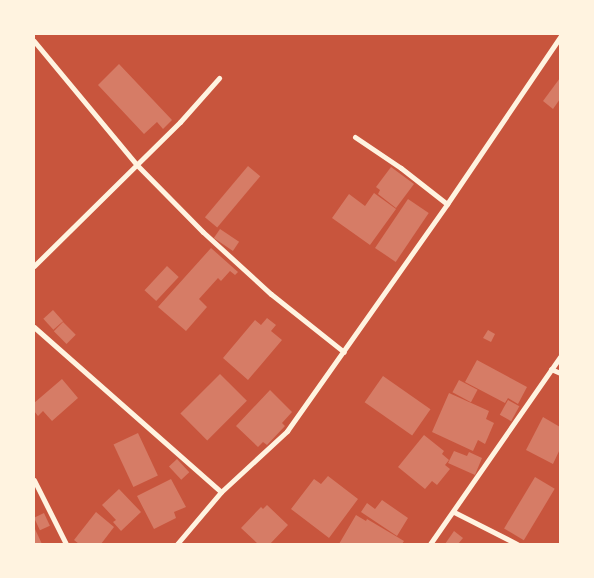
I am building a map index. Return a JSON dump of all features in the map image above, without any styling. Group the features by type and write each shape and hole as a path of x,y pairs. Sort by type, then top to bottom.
{"street":[{"path":"177,544 221,492 287,430 447,204 560,37"},
{"path":"34,41 136,164 203,232 271,294 344,352"},
{"path":"34,266 180,122 219,78"},
{"path":"355,137 401,168 447,204"},
{"path":"34,327 221,492"},
{"path":"430,544 560,357"},
{"path":"551,369 560,373"},
{"path":"34,480 66,544"},
{"path":"454,512 517,544"}],"building":[{"path":"119,64 172,120 163,129 157,122 144,134 98,85"},
{"path":"560,78 560,99 553,109 543,101"},
{"path":"248,166 260,176 217,228 205,217"},
{"path":"391,167 414,184 396,208 378,194 380,190 376,187"},
{"path":"374,193 396,209 370,245 332,218 349,194 365,206"},
{"path":"408,199 429,213 396,262 375,248"},
{"path":"220,229 239,242 233,251 214,238"},
{"path":"211,248 238,272 235,275 230,271 221,281 218,278 199,299 207,307 186,331 158,307"},
{"path":"167,266 179,277 156,301 144,290"},
{"path":"53,310 63,321 53,330 43,319"},
{"path":"267,318 276,325 271,331 282,340 248,380 223,358 255,320 261,325"},
{"path":"63,322 76,335 67,344 54,331"},
{"path":"488,330 495,334 491,342 483,338"},
{"path":"477,360 527,387 518,404 508,398 505,403 465,382"},
{"path":"220,374 247,401 207,440 180,414"},
{"path":"383,376 431,409 412,435 365,402"},
{"path":"62,379 78,398 52,421 43,411 38,416 34,411 34,403"},
{"path":"459,380 478,390 471,402 452,392"},
{"path":"270,390 292,412 282,423 285,426 267,445 263,442 258,447 236,426"},
{"path":"449,393 489,411 486,419 494,423 485,444 478,440 473,451 432,432"},
{"path":"508,400 519,406 511,421 500,415"},
{"path":"543,417 560,427 560,449 553,464 526,450"},
{"path":"138,433 158,476 133,487 114,444"},
{"path":"424,435 444,451 442,454 449,460 445,465 450,469 437,485 432,481 425,489 398,467"},
{"path":"454,451 467,456 469,452 482,458 475,475 448,463"},
{"path":"177,459 189,472 181,480 169,467"},
{"path":"328,476 358,499 329,538 291,509 314,479 321,484"},
{"path":"535,477 555,489 524,540 504,528"},
{"path":"171,479 186,507 174,512 176,518 154,529 137,496"},
{"path":"119,489 141,512 121,531 113,522 116,520 102,505"},
{"path":"382,500 408,518 397,536 361,512 367,503 375,509"},
{"path":"267,505 288,525 270,544 258,544 241,528 261,507 263,509"},
{"path":"96,512 114,527 101,544 79,544 74,540"},
{"path":"44,513 50,526 40,530 34,518"},
{"path":"356,515 366,521 367,519 404,541 402,544 339,544"},
{"path":"34,527 42,544 34,544"},
{"path":"454,531 463,538 458,544 445,544"}]}
